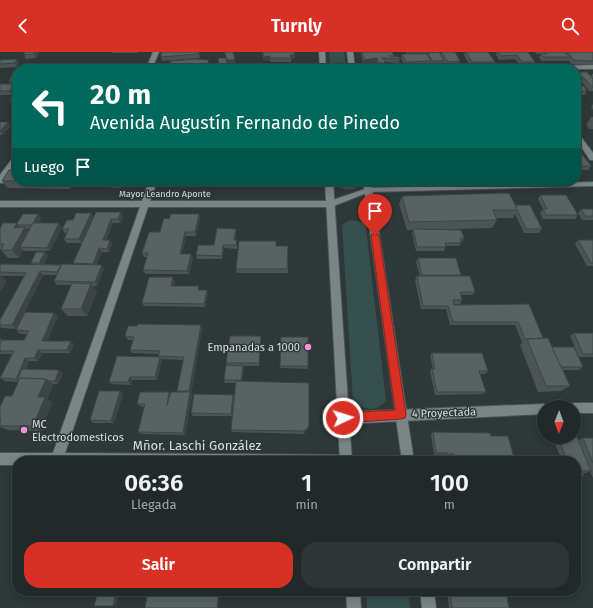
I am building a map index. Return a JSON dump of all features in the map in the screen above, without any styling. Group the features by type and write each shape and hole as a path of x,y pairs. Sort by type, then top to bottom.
{"street":[{"path":"151,64 156,52"},
{"path":"322,52 323,64"},
{"path":"350,52 351,64"},
{"path":"581,67 593,67"},
{"path":"581,141 593,158"},
{"path":"0,181 12,163"},
{"path":"581,184 593,184"},
{"path":"58,456 151,186"},
{"path":"329,186 346,456"},
{"path":"331,204 366,186"},
{"path":"368,186 407,456"},
{"name":"Mayor Leandro Aponte","path":"0,204 331,204"},
{"path":"581,408 593,408"},
{"name":"4 Proyectada","path":"343,418 401,414 537,409"},
{"name":"Mñor. Laschi González","path":"0,459 12,459"},
{"path":"353,596 354,608"},
{"path":"428,596 429,608"}],"shaded area":[{"path":"329,52 344,52 346,64 330,64"},
{"path":"337,186 359,186 351,190"},
{"path":"350,220 361,222 366,225 386,401 374,409 366,408 353,401 342,225"},
{"path":"366,596 409,596 410,608 367,608"}],"building":[{"path":"25,52 35,52 34,54 24,55"},
{"path":"161,52 199,52 199,54 161,57"},
{"path":"225,52 233,52 235,60 227,60"},
{"path":"263,52 294,52 295,54 290,55 291,58 270,58 270,56 264,57"},
{"path":"362,52 392,52 394,56 389,56 399,57 400,59 383,58 385,63 379,63 377,58 364,60"},
{"path":"408,52 422,52 423,53 409,53"},
{"path":"439,52 444,61 432,61 428,53"},
{"path":"441,52 455,52 460,61 448,62"},
{"path":"466,52 488,52 495,62 472,62"},
{"path":"498,52 528,52 535,62 522,62 517,55 501,56"},
{"path":"545,52 564,52 570,57 543,57 541,54 547,54"},
{"path":"567,52 593,52 593,61 574,60"},
{"path":"402,54 427,54 431,61 406,62"},
{"path":"218,58 226,58 227,64 219,64"},
{"path":"17,59 15,63 0,64 0,60"},
{"path":"195,59 208,60 209,64 170,64 170,61"},
{"path":"581,72 587,72 593,79 593,87 592,87 583,77 581,77"},
{"path":"12,74 12,81 9,81"},
{"path":"0,84 12,84 10,91 0,91"},
{"path":"581,86 584,86 587,91 581,91"},
{"path":"0,122 8,122 0,131"},
{"path":"581,154 582,154 591,166 581,166"},
{"path":"9,170 12,170 12,181 2,181"},
{"path":"509,193 518,210 493,210 497,220 409,222 402,196"},
{"path":"540,195 566,195 578,215 546,215 543,209 547,209"},
{"path":"515,205 530,205 542,229 526,229"},
{"path":"581,209 593,209 593,216 585,216"},
{"path":"96,212 121,212 118,219 111,219 103,240 110,240 107,249 99,248 93,264 73,263"},
{"path":"76,213 91,213 79,239 64,239 69,229 62,229 67,220 73,220"},
{"path":"23,214 38,214 32,225 18,225 17,223"},
{"path":"171,214 199,214 195,232 185,232 180,254 191,254 187,271 143,270 148,253 142,253 149,232 160,232 164,218 169,219"},
{"path":"3,223 17,223 14,228 25,227 12,250 1,250 4,244 0,244 0,228"},
{"path":"33,223 59,223 47,248 20,247"},
{"path":"217,228 236,229 234,240 237,240 236,245 223,245 222,256 196,255 198,245 214,245"},
{"path":"413,229 461,230 464,238 460,238 461,243 445,243 446,247 417,247"},
{"path":"578,240 593,240 593,263 591,263"},
{"path":"239,241 276,241 276,246 288,246 287,269 236,269"},
{"path":"36,252 45,252 39,263 31,263"},
{"path":"418,258 456,258 461,275 422,275"},
{"path":"0,264 61,265 57,272 40,271 12,325 0,325 0,320 26,273 0,272"},
{"path":"62,264 102,265 95,282 54,281"},
{"path":"417,276 470,276 475,292 460,292 462,300 453,300 454,305 529,304 543,338 525,339 518,322 453,322 448,306 423,306"},
{"path":"149,277 173,277 171,286 199,286 198,290 207,290 204,304 142,303"},
{"path":"72,283 91,284 81,309 61,309"},
{"path":"25,312 54,313 42,341 71,341 67,350 38,350 34,358 25,358 16,379 0,378 14,351 0,351 0,344 2,340 24,340 29,331 16,330"},
{"path":"138,324 201,325 189,391 177,391 184,357 158,356 160,351 130,350 134,337 125,336 128,326 137,326"},
{"path":"574,333 593,333 593,354 583,354"},
{"path":"230,336 261,336 259,363 226,363"},
{"path":"281,337 308,337 308,366 280,366"},
{"path":"548,338 570,386 546,386 527,339"},
{"path":"552,347 574,347 583,367 561,367"},
{"path":"432,353 482,353 488,371 479,371 486,392 437,392 432,368 435,369"},
{"path":"117,356 160,357 155,377 130,377 128,382 109,382"},
{"path":"226,365 243,366 241,380 224,380"},
{"path":"22,369 59,370 55,381 49,381 46,379 20,378 19,381 17,381"},
{"path":"20,378 46,379 38,397 45,397 33,426 0,426 0,407 5,396 12,396"},
{"path":"236,381 309,383 309,426 304,431 231,430"},
{"path":"99,391 120,391 111,421 90,420"},
{"path":"140,392 169,392 167,405 171,392 190,392 183,433 138,432 145,404 137,404"},
{"path":"194,394 233,395 231,414 191,413"},
{"path":"433,432 490,433 491,436 508,436 514,456 453,456 452,453 447,456 447,453 436,453"},
{"path":"583,438 593,438 593,463"},
{"path":"561,444 580,444 591,471 582,471 584,476 581,476 581,456 565,456"},
{"path":"97,596 115,596 113,606 94,606"},
{"path":"147,596 218,596 217,608 145,608"},
{"path":"451,596 507,596 509,608 452,608"}],"place":[{"name":"Empanadas a 1000","path":"308,347"},
{"name":"MC Electrodomesticos","path":"24,430"}],"route":[{"path":"343,418 401,414 375,235"}]}
